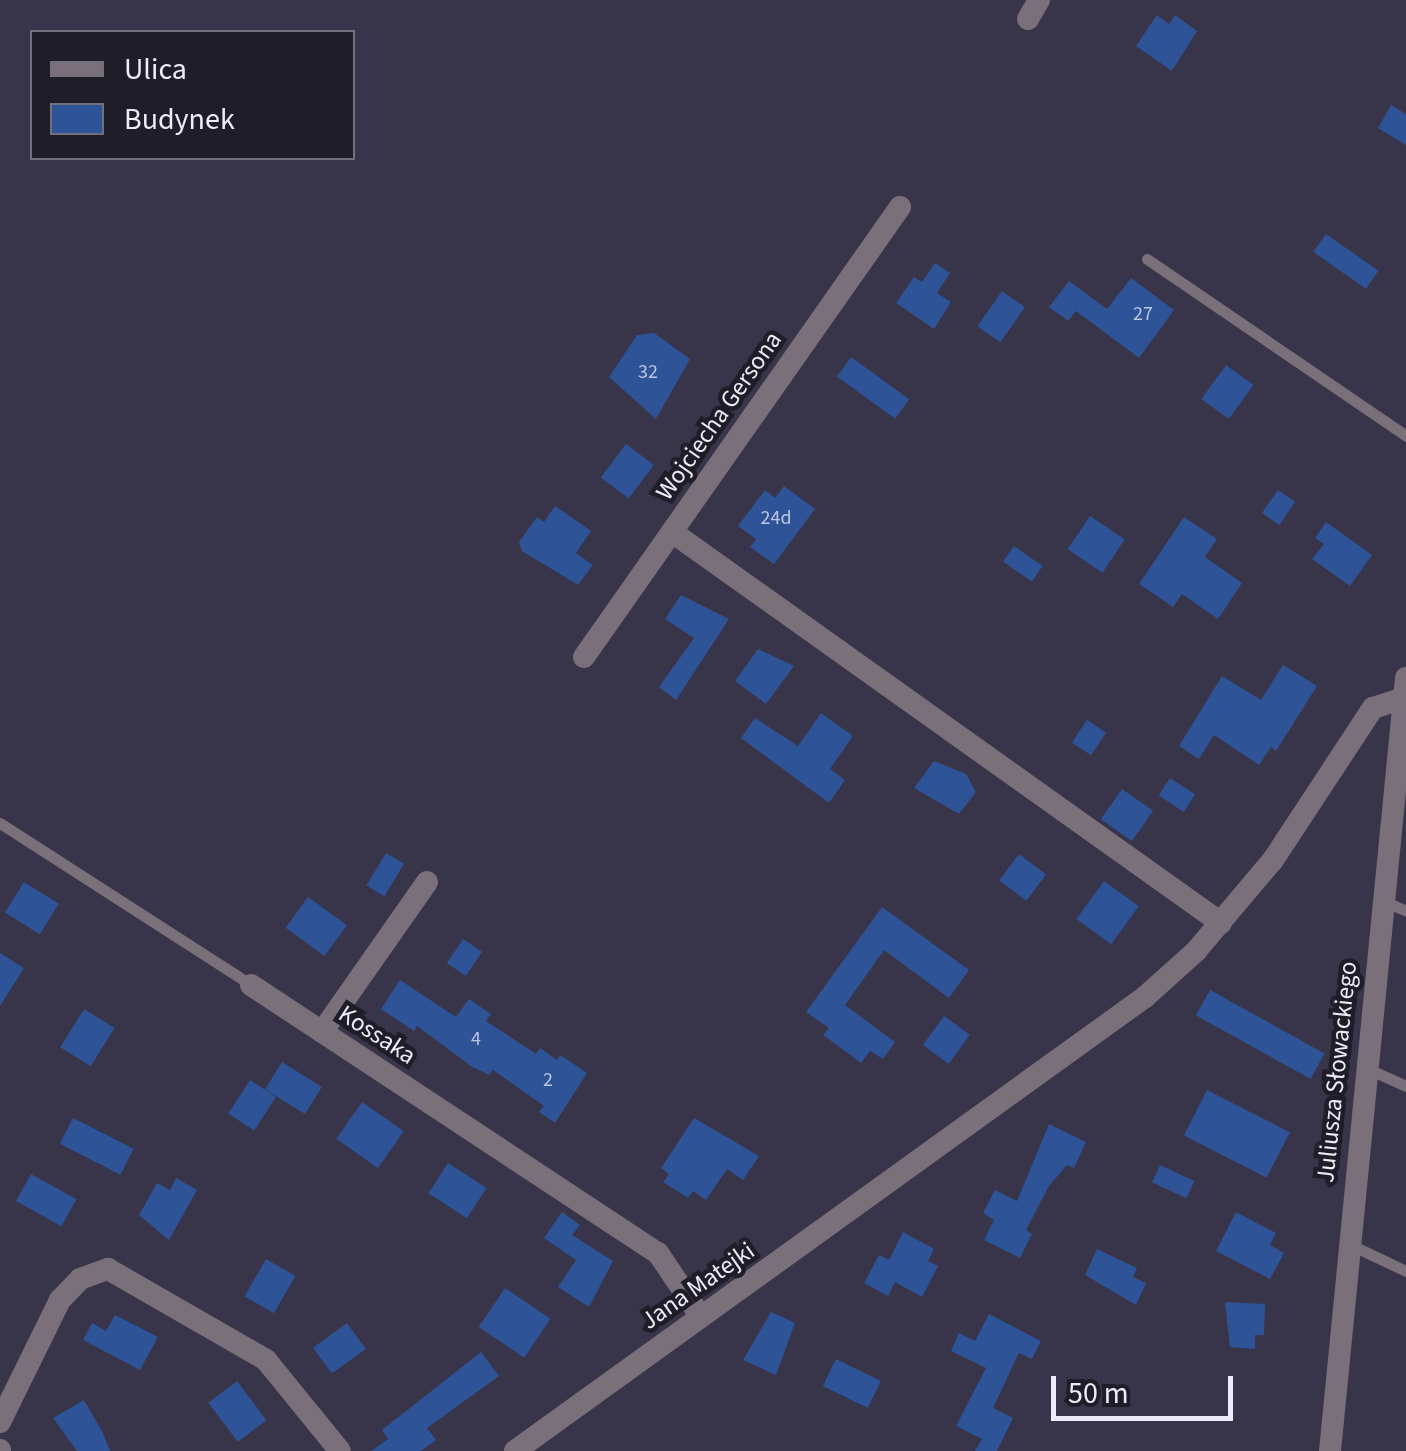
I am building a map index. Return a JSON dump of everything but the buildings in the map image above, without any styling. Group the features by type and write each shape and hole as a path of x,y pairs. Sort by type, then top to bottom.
{"street":[{"name":"Wojciecha Gersona","path":"584,658 900,207"},
{"path":"672,532 1221,924"},
{"name":"Juliusza Słowackiego","path":"915,1168 1145,997 1221,924 1273,860 1372,708 1403,688"},
{"name":"Juliusza Słowackiego","path":"1330,1451 1403,688"},
{"path":"322,1032 427,882"},
{"name":"Kossaka","path":"250,986 658,1253 701,1317"},
{"name":"Jana Matejki","path":"515,1451 915,1168"},
{"path":"0,1422 60,1300 80,1279 108,1270 266,1360 340,1451"}],"lane":[{"path":"1147,259 1406,436"},
{"name":"Kossaka","path":"0,823 250,986"},
{"path":"1382,900 1406,911"},
{"path":"1364,1067 1406,1086"},
{"path":"1349,1244 1406,1271"}]}
